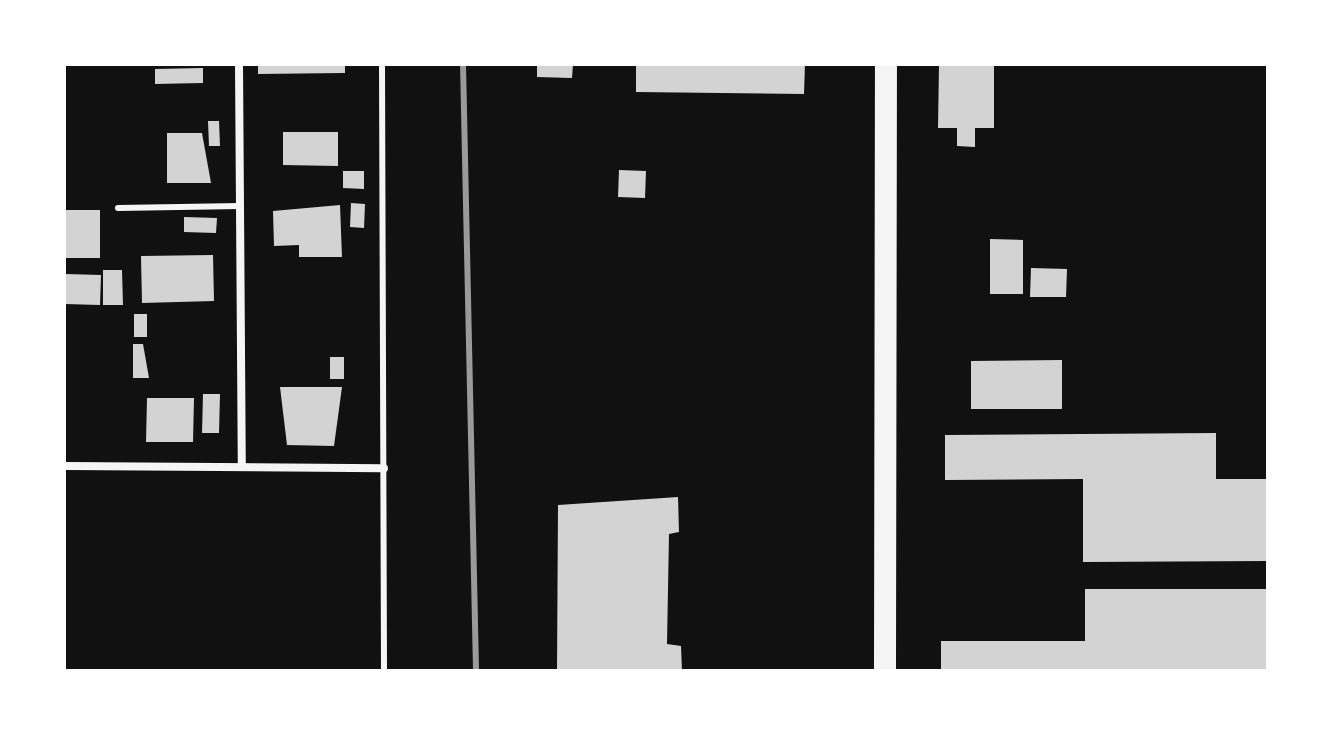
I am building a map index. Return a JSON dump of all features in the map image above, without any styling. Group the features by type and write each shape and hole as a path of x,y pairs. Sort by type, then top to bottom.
{"highway":[{"path":"885,671 886,64"}],"street":[{"path":"239,64 242,466"},
{"path":"64,466 384,468"}],"lane":[{"path":"382,64 384,671"},
{"path":"118,208 240,206"}],"building":[{"path":"258,64 345,64 345,73 258,74"},
{"path":"537,64 573,64 572,78 537,77"},
{"path":"636,64 805,64 804,94 636,92"},
{"path":"939,64 994,64 994,128 975,128 975,147 957,146 957,128 938,128"},
{"path":"203,68 203,83 155,84 155,69"},
{"path":"208,121 219,121 220,146 209,146"},
{"path":"283,132 338,132 338,166 283,165"},
{"path":"167,133 202,133 211,183 167,183"},
{"path":"619,170 646,171 645,198 618,197"},
{"path":"343,171 364,171 364,189 343,188"},
{"path":"351,203 365,204 364,228 350,227"},
{"path":"340,205 342,257 299,257 299,245 274,246 273,211"},
{"path":"64,210 100,210 100,258 64,258"},
{"path":"184,217 217,218 216,233 184,232"},
{"path":"990,239 1023,240 1023,294 990,294"},
{"path":"213,255 214,301 142,303 141,256"},
{"path":"1031,268 1067,269 1066,297 1030,297"},
{"path":"103,270 122,270 123,305 103,305"},
{"path":"66,274 101,275 100,305 65,304"},
{"path":"134,314 147,314 147,337 134,337"},
{"path":"133,344 143,344 149,378 133,378"},
{"path":"330,357 344,357 344,379 330,379"},
{"path":"1062,360 1062,409 971,409 971,361"},
{"path":"280,387 342,387 334,446 287,445"},
{"path":"203,394 220,394 219,433 202,433"},
{"path":"147,398 194,398 193,442 146,442"},
{"path":"1216,433 1216,479 1268,479 1268,561 1083,562 1083,479 945,480 945,435"},
{"path":"678,497 679,532 669,534 667,644 681,646 682,671 557,671 558,505"},
{"path":"1085,589 1268,589 1268,671 941,671 941,641 1085,641"}],"railway":[{"path":"463,64 476,671"}]}
